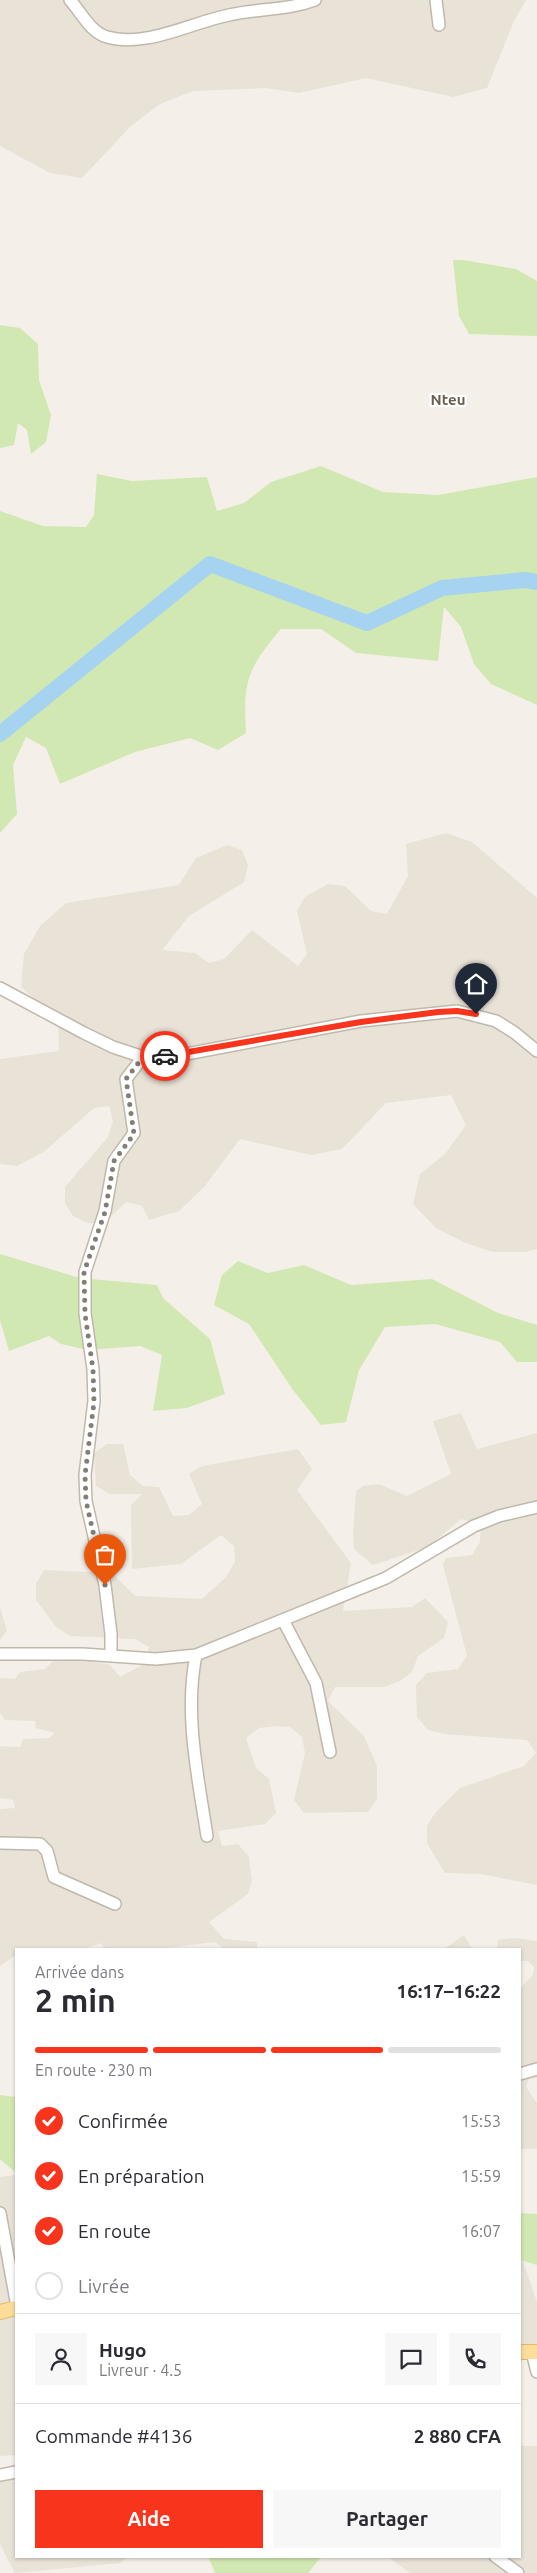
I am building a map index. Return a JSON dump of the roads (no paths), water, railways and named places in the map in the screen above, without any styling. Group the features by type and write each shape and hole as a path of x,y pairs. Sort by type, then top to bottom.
{"main road":[{"path":"0,2312 15,2308"}],"street":[{"path":"70,0 94,30 105,36 133,41 149,39 168,31 228,15 294,8 315,0"},
{"path":"436,0 439,25"},
{"path":"0,988 91,1036 143,1057 181,1055 361,1022 457,1011 496,1021 515,1033 537,1052"},
{"path":"111,1656 111,1634 105,1585 86,1501 85,1475 94,1402 93,1369 85,1314 84,1272 105,1212 114,1161 134,1134 126,1079 143,1057"},
{"path":"0,1654 111,1656 156,1659 196,1655 386,1578 474,1526 498,1516 537,1507"},
{"path":"283,1620 316,1683 330,1752"},
{"path":"196,1655 191,1690 194,1738 207,1836"},
{"path":"0,1843 40,1844 47,1851 54,1877 115,1904"},
{"path":"521,2074 537,2069"},
{"path":"0,2213 15,2296"},
{"path":"530,2352 537,2372"},
{"path":"0,2475 15,2472"},
{"path":"498,2558 518,2573"}],"waterway":[{"path":"0,734 210,564 367,623 442,588 525,580 537,582"}],"district":[{"name":"Nteu","path":"448,400"}]}
